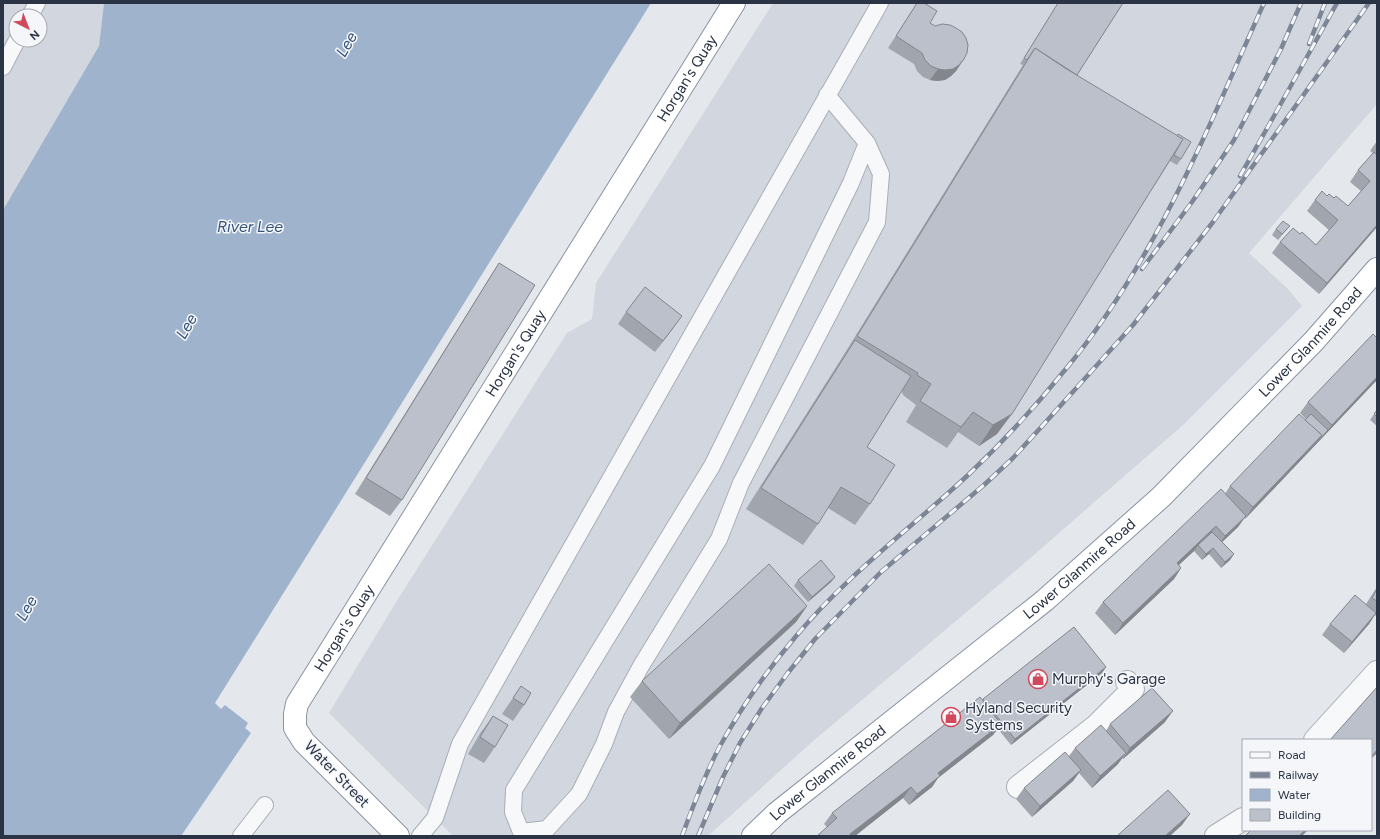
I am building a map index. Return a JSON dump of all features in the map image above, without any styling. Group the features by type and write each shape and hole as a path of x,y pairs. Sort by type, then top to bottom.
{"highway":[{"name":"Horgan's Quay","path":"297,704 734,3"},
{"name":"Lower Glanmire Road","path":"752,836 783,808 1044,601 1161,497 1314,341 1377,269"},
{"name":"Water Street","path":"297,704 295,728 304,742 398,836"}],"street":[{"path":"1316,739 1377,672"},
{"path":"1018,787 1096,726 1130,686"},
{"path":"1216,836 1242,820"}],"lane":[{"path":"420,836 435,818 460,744 880,3"},
{"path":"3,67 13,48"},
{"path":"827,95 867,143 882,174 877,222 740,483 719,538 641,666 616,712 604,744 579,794 547,829 521,832 513,812 514,790 712,466 851,183 867,143"},
{"path":"241,836 265,805"}],"shaded area":[{"path":"3,3 104,3 99,46 3,210"},
{"path":"773,3 1377,3 1377,104 1249,253 1288,289 1302,306 1183,425 1013,573 812,742 708,836 453,836 329,713 398,599 567,333 592,319 596,283"}],"water":[{"name":"River Lee","path":"104,3 651,3 215,703 221,709 225,705 248,723 245,728 251,733 181,836 3,836 3,210 99,46"}],"building":[{"path":"917,3 924,3 937,11 930,23 935,26 942,24 950,25 962,32 966,38 968,45 967,53 959,65 953,69 945,70 931,66 925,60 922,53 896,36"},
{"path":"1058,3 1123,3 1077,75 1035,48 1027,60 1024,58"},
{"path":"1035,48 1065,68 1183,139 1012,414 993,425 973,412 961,427 920,401 931,384 917,375 918,373 857,336"},
{"path":"1178,134 1191,142 1181,159 1174,155 1183,139 1177,136"},
{"path":"1374,152 1377,155 1377,225 1327,283 1280,242 1293,228 1300,234 1302,232 1316,245 1338,220 1315,200 1322,191 1327,196 1329,194 1334,198 1336,196 1348,206 1370,181 1358,170"},
{"path":"1283,221 1290,226 1282,234 1276,229"},
{"path":"499,263 535,285 402,500 366,478"},
{"path":"645,287 682,316 663,341 626,312"},
{"path":"1373,334 1377,338 1377,377 1332,425 1308,402"},
{"path":"855,340 911,376 867,447 895,465 870,504 841,487 818,524 761,488"},
{"path":"1377,410 1377,417 1374,414"},
{"path":"1299,414 1322,435 1253,507 1230,486"},
{"path":"1311,414 1328,430 1318,441 1322,435 1305,420"},
{"path":"1221,489 1246,516 1225,536 1216,526 1177,563 1181,568 1123,623 1103,602"},
{"path":"1212,532 1234,554 1225,562 1213,548 1206,554 1198,545"},
{"path":"821,560 835,577 812,597 798,580"},
{"path":"769,564 807,606 680,723 642,681"},
{"path":"1377,589 1377,601 1372,598"},
{"path":"1355,595 1376,613 1352,642 1330,624"},
{"path":"1074,627 1106,667 1015,739 983,699"},
{"path":"521,686 531,693 524,705 513,698"},
{"path":"1377,687 1377,750 1372,756 1372,739 1331,739"},
{"path":"1152,688 1173,711 1130,748 1110,724"},
{"path":"980,697 1001,724 938,773 940,776 917,794 911,787 850,834 852,836 817,836 837,818 832,813"},
{"path":"493,716 508,725 495,747 480,737"},
{"path":"1101,725 1126,753 1100,776 1075,748"},
{"path":"1065,752 1081,770 1040,806 1024,788"},
{"path":"1168,790 1190,814 1165,836 1117,836"},
{"path":"1250,831 1304,831 1299,836 1245,836"}],"railway":[{"path":"682,836 704,779 728,731 746,702 786,648 816,613 858,572 945,496 993,451 1042,398 1097,328 1126,285 1177,194 1222,99 1264,3"},
{"path":"1142,269 1192,202 1234,140 1281,49 1301,3"},
{"path":"1309,44 1325,3"},
{"path":"1240,176 1337,3"},
{"path":"698,836 723,777 740,743 762,708 815,639 881,572 984,485 1013,458 1133,325 1213,222 1369,3"}],"place":[{"name":"Murphy's Garage","path":"1038,679"},
{"name":"Hyland Security Systems","path":"951,717"}],"water label":[{"name":"Lee","path":"346,44"},
{"name":"Lee","path":"186,326"},
{"name":"Lee","path":"26,608"}]}
